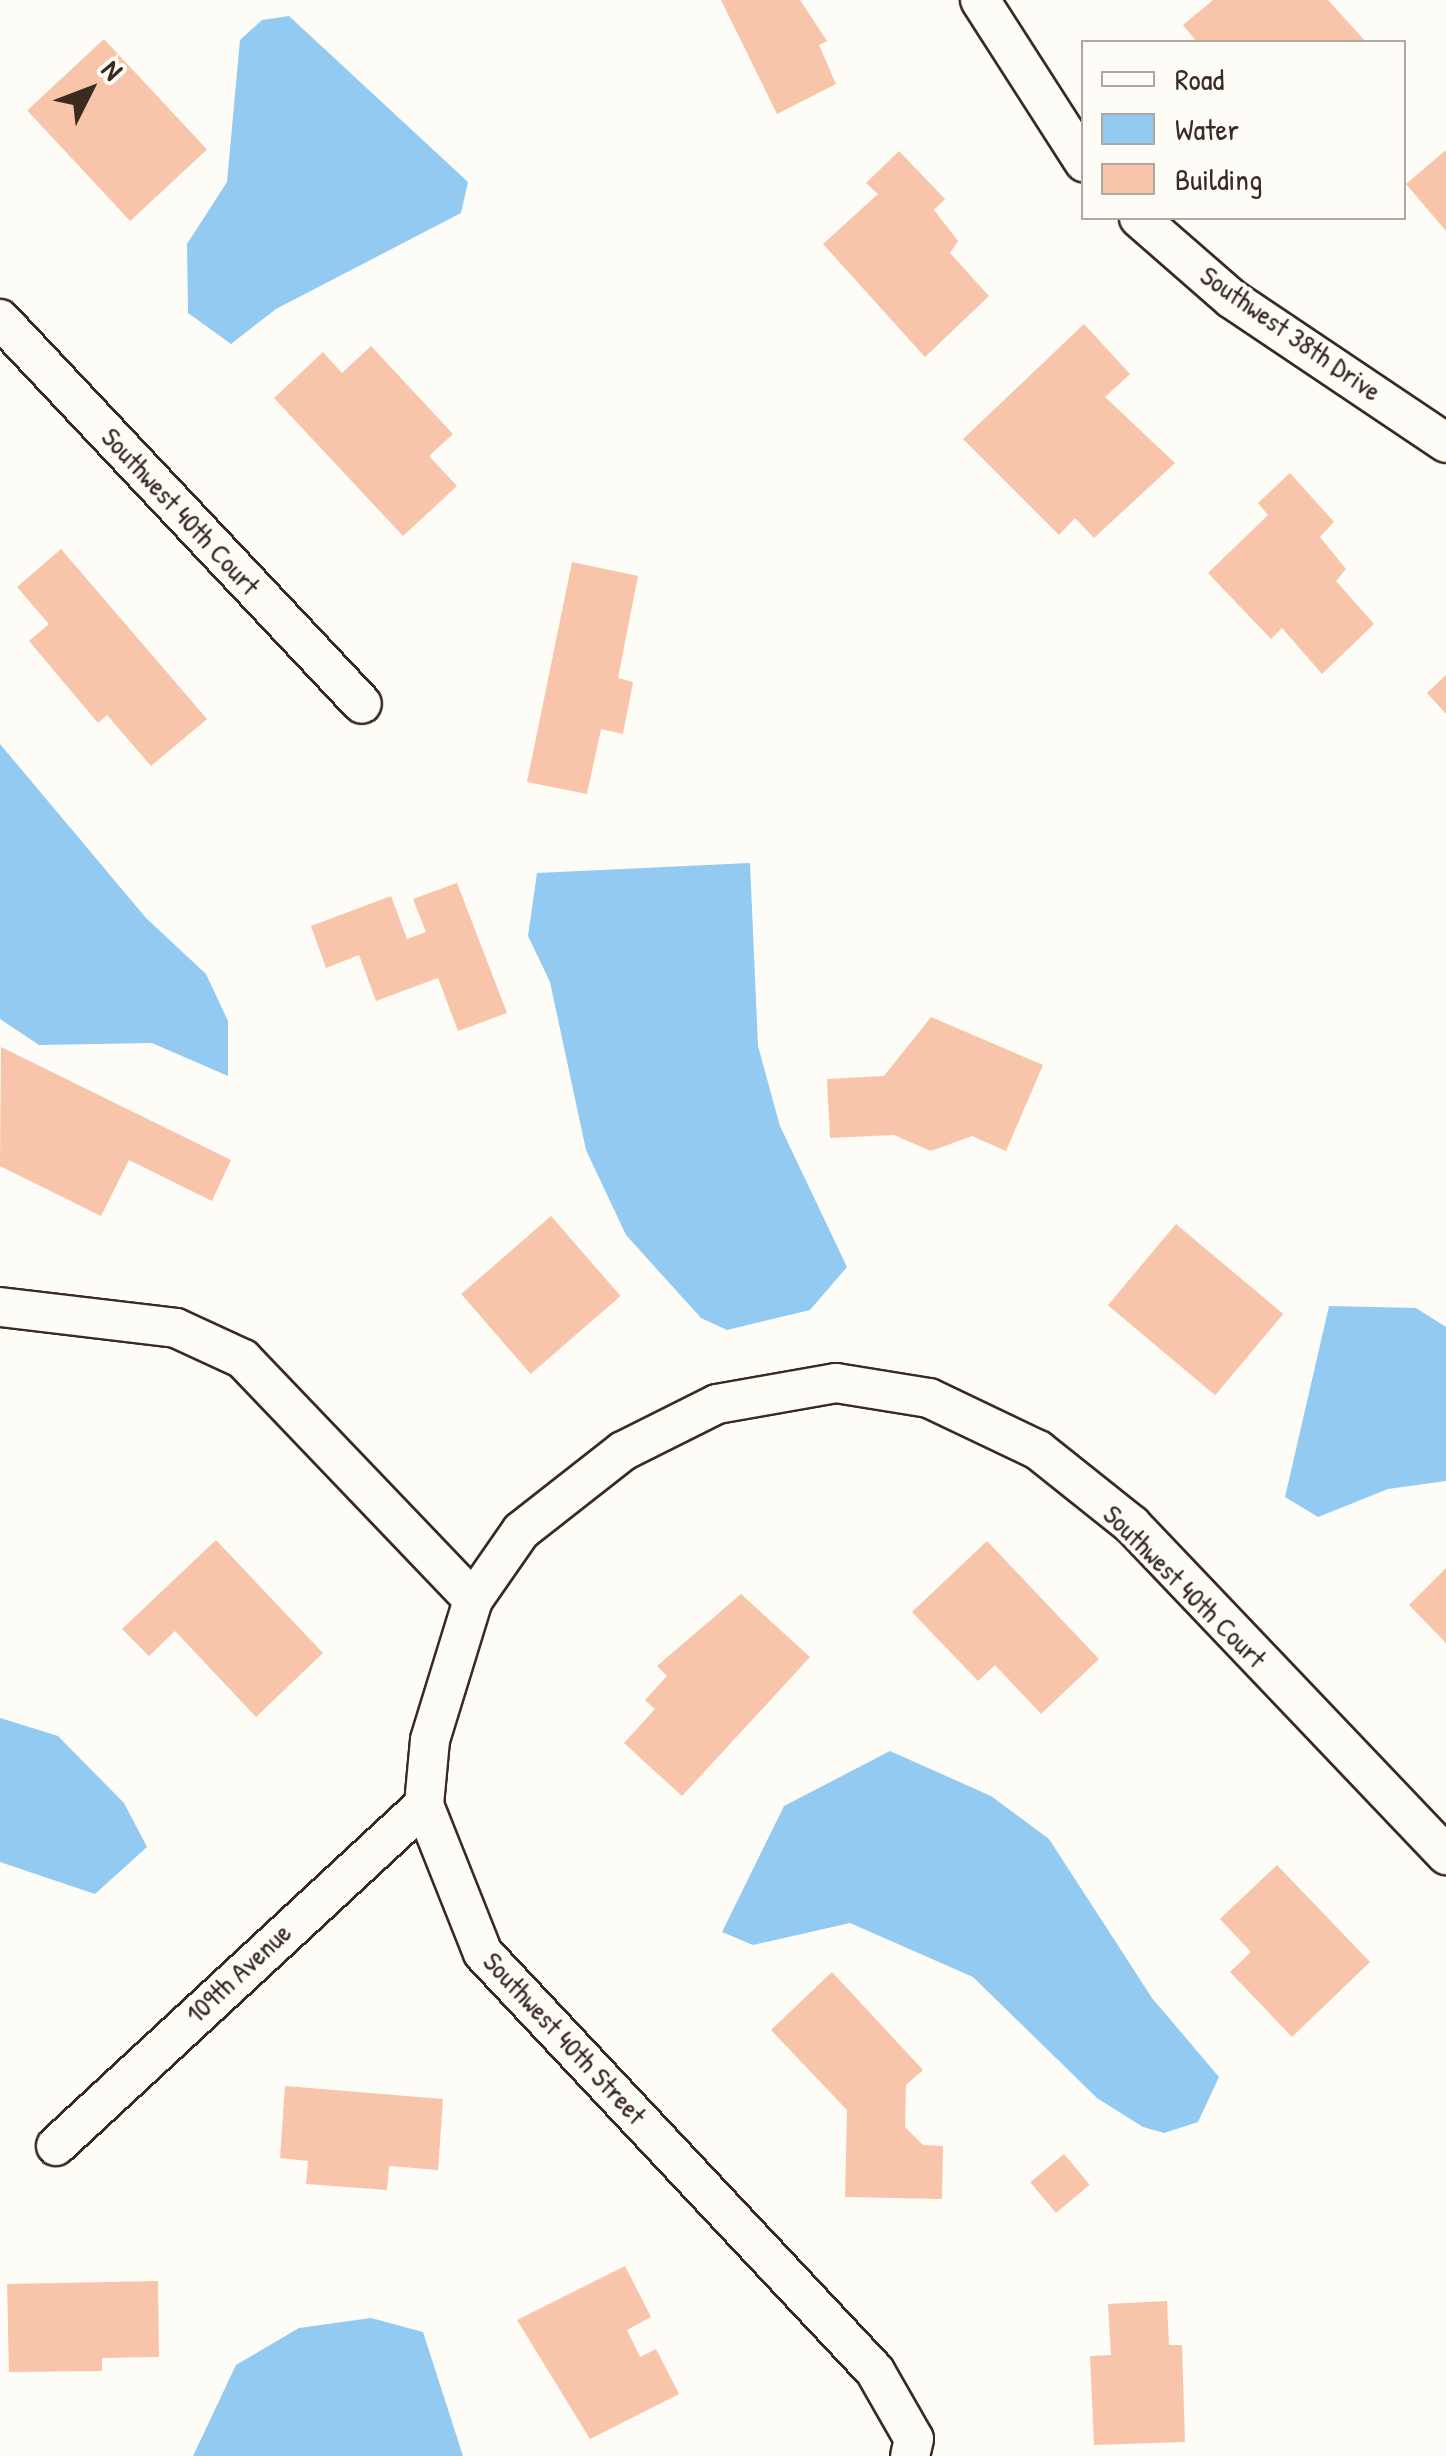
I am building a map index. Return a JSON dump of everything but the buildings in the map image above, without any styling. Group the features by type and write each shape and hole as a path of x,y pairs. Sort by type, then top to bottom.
{"street":[{"path":"980,0 1081,157"},
{"name":"Southwest 38th Drive","path":"1141,220 1232,299 1446,443"},
{"name":"Southwest 40th Court","path":"0,319 362,704"},
{"path":"0,1307 176,1328 243,1358 474,1600"},
{"name":"Southwest 40th Court","path":"474,1600 521,1532 623,1451 717,1404 836,1383 928,1398 1038,1450 1132,1526 1446,1855"},
{"name":"Southwest 40th Street","path":"474,1600 430,1740 424,1804 484,1953 876,2370 912,2448"},
{"name":"109th Avenue","path":"56,2146 424,1804"}],"water":[{"path":"289,16 468,182 461,213 276,309 231,344 188,313 187,244 227,182 240,40 262,20"},
{"path":"0,744 146,918 206,974 228,1021 228,1076 152,1043 39,1045 0,1019"},
{"path":"750,863 758,1046 780,1126 847,1267 810,1310 727,1330 701,1318 626,1235 586,1150 550,982 528,936 537,873"},
{"path":"1329,1306 1416,1308 1446,1327 1446,1481 1388,1489 1318,1517 1285,1497"},
{"path":"0,1718 58,1736 124,1803 147,1847 95,1894 0,1862"},
{"path":"890,1751 991,1796 1049,1839 1152,1998 1219,2077 1198,2122 1164,2133 1143,2127 1097,2098 973,1977 850,1923 753,1945 722,1932 784,1806"},
{"path":"371,2318 423,2332 463,2456 193,2456 236,2365 299,2328"}]}
